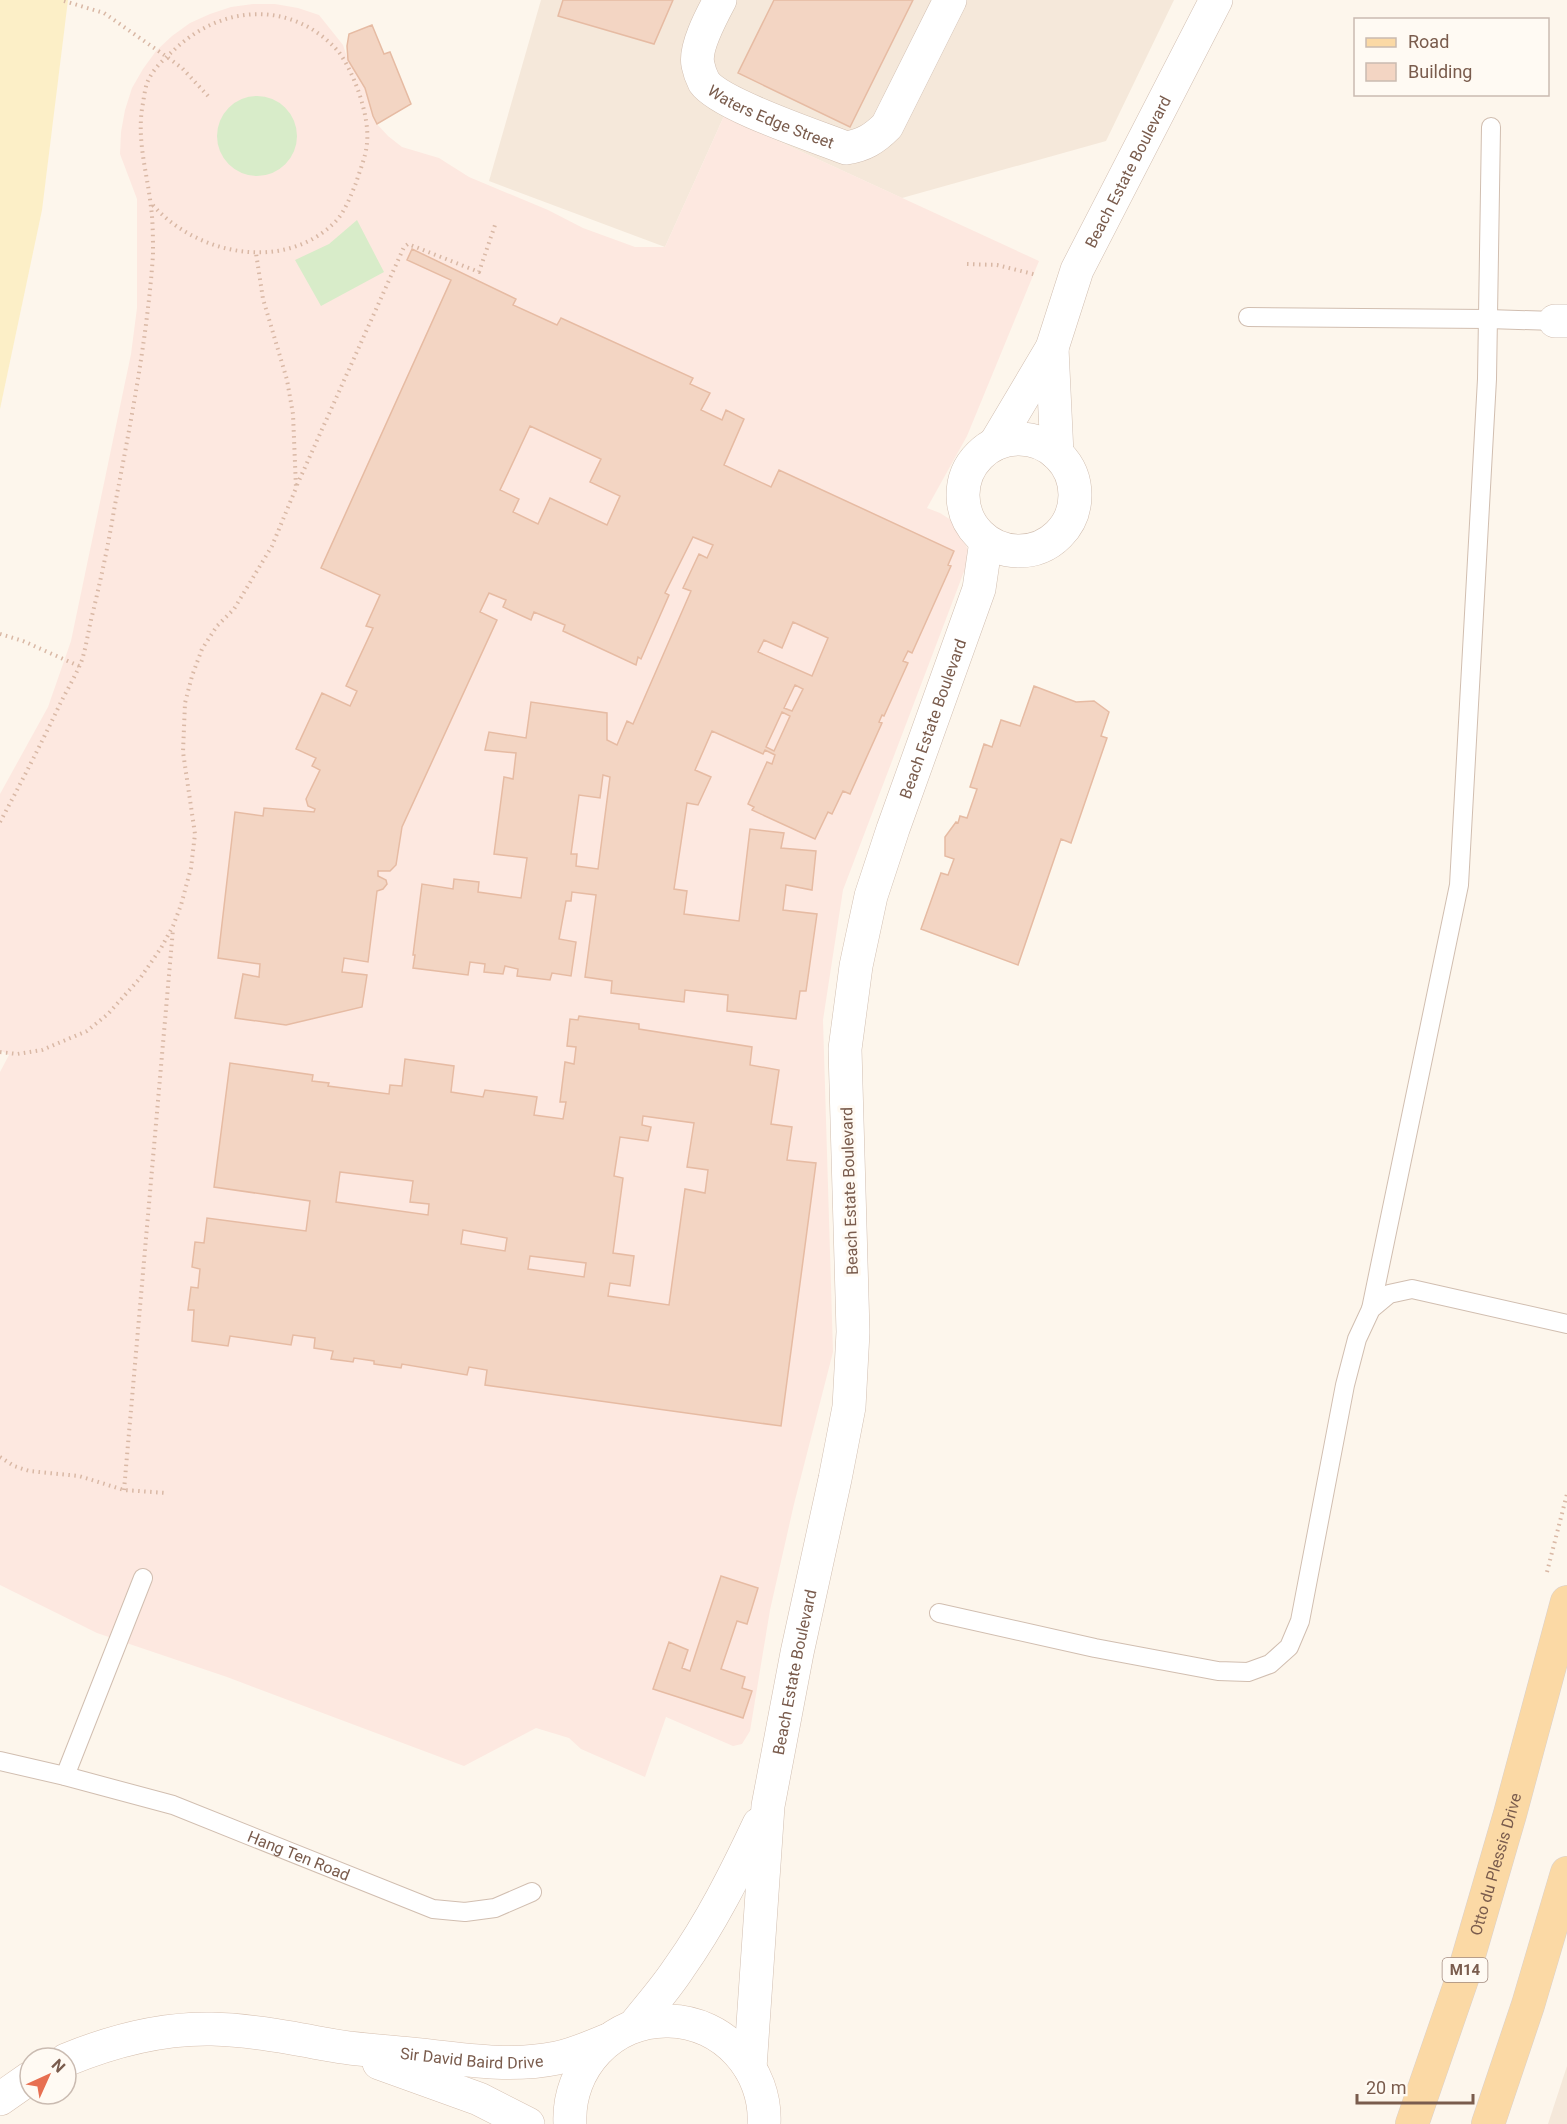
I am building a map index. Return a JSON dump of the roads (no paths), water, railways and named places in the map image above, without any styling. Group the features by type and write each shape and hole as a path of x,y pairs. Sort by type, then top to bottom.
{"main road":[{"name":"Otto du Plessis Drive","path":"1412,2124 1462,1979 1510,1814 1567,1602"},
{"path":"1488,2124 1528,2004 1567,1873"}],"street":[{"name":"Waters Edge Street","path":"720,0 700,44 697,63 705,83 722,97 745,109 846,148 861,146 875,138 887,126 950,0"},
{"name":"Beach Estate Boulevard","path":"995,444 1052,348 1077,270 1216,0"},
{"name":"Beach Estate Boulevard","path":"1052,348 1057,454"},
{"path":"1011,440 1027,440 1043,445 1057,454 1070,472 1075,495 1071,517 1059,535 1040,547 1018,551 1001,549 986,541 974,529 964,509 963,486 969,469 980,454 995,444 1011,440"},
{"name":"Beach Estate Boulevard","path":"750,2068 768,1806 849,1407 853,1332 845,1049 856,966 872,896 893,829 979,589 986,541"},
{"name":"Beach Estate Boulevard","path":"979,589 1018,551"},
{"name":"Beach Estate Boulevard","path":"570,2124 572,2096 579,2074 592,2055 621,2033 679,1969 738,1869 768,1806"},
{"path":"621,2033 657,2021 670,2021 705,2029 727,2041 750,2068 759,2086 768,2118"},
{"name":"Sir David Baird Drive","path":"78,2056 162,2032 211,2029 242,2030 332,2046 488,2062 518,2062 578,2053 621,2033"},
{"name":"Sir David Baird Drive","path":"332,2046 479,2099 501,2108 528,2124"},
{"path":"0,2099 18,2086"}],"lane":[{"path":"939,1613 1095,1648 1218,1671 1248,1672 1270,1664 1289,1647 1300,1621 1345,1385 1357,1339 1371,1308 1459,885 1487,379 1491,126"},
{"path":"1248,317 1561,321"},
{"path":"1371,1308 1389,1294 1412,1289 1567,1324"},
{"path":"65,1776 143,1578"},
{"name":"Hang Ten Road","path":"0,1761 173,1805 432,1909 465,1912 495,1908 532,1892"}]}
